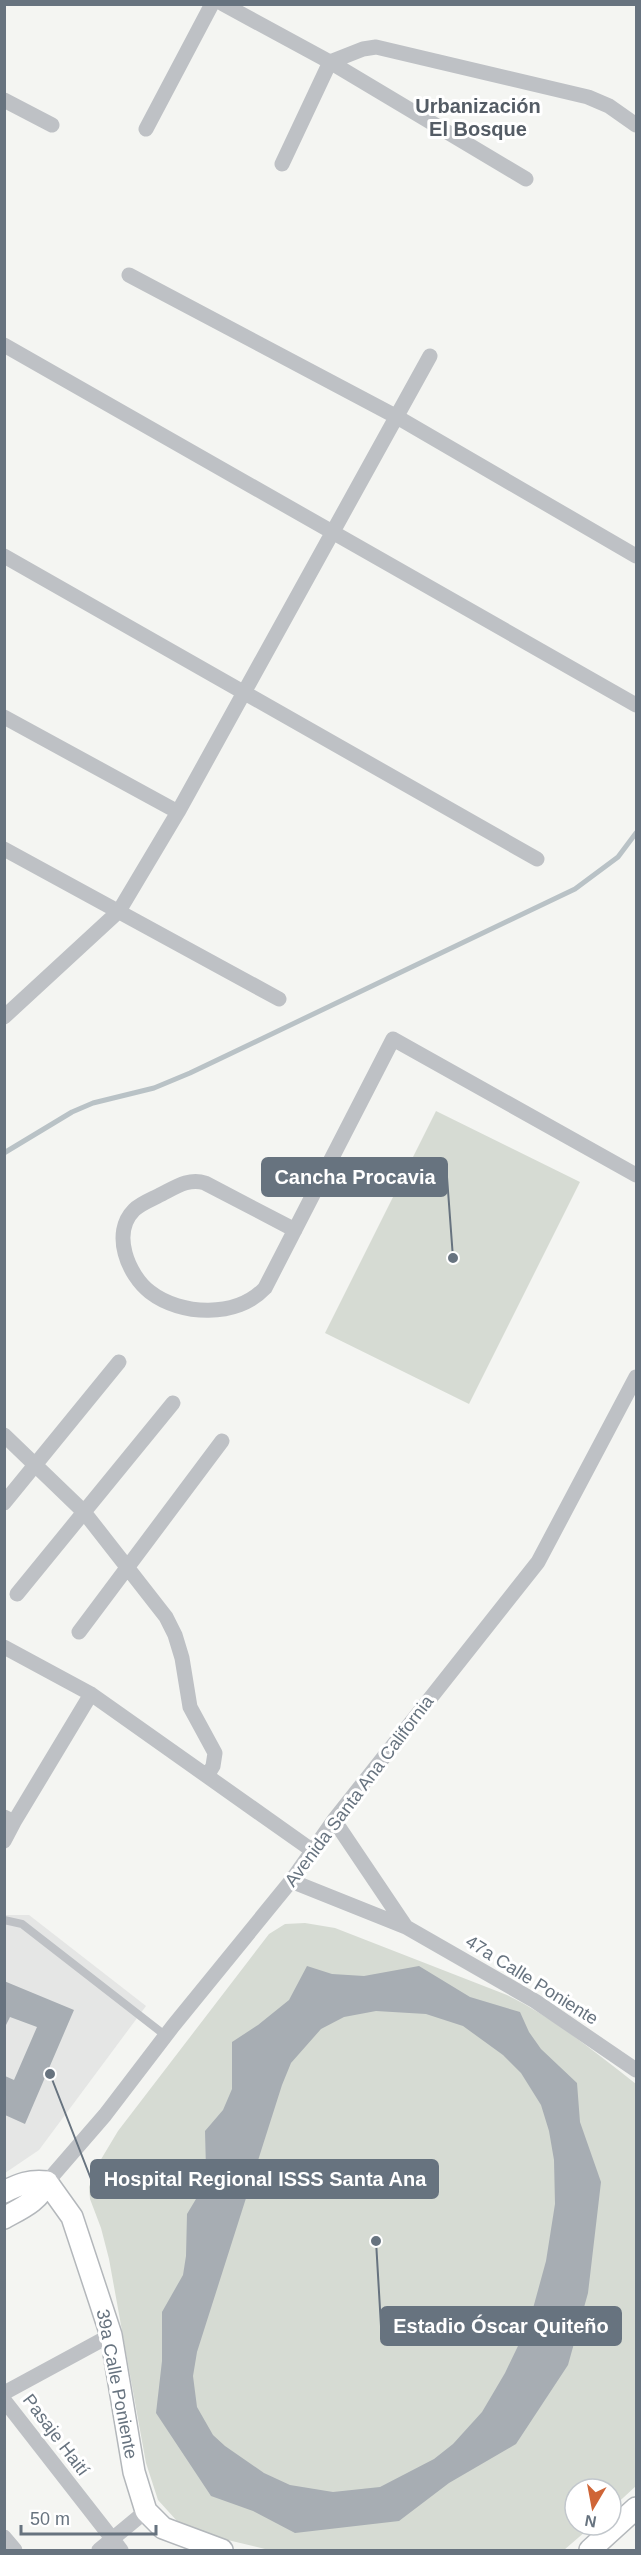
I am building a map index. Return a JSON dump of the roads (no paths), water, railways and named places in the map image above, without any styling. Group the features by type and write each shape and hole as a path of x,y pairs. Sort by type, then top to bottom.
{"street":[{"path":"146,129 212,4"},
{"path":"223,4 330,62 526,179"},
{"path":"282,164 330,62 363,49 376,48 588,97 609,106 636,125"},
{"path":"4,100 52,125"},
{"path":"129,275 396,417 636,556"},
{"path":"4,345 333,530 636,705"},
{"path":"4,1017 119,912 178,812 430,356"},
{"path":"4,556 537,859"},
{"path":"4,717 178,812"},
{"path":"4,849 279,999"},
{"path":"295,1230 205,1183 189,1181 132,1211 124,1232 129,1267 149,1291 159,1297 196,1309 213,1311 251,1301 265,1288 295,1230 393,1039 636,1175"},
{"path":"4,1503 119,1362"},
{"name":"Avenida Santa Ana California","path":"4,2218 31,2203 43,2190 46,2182 105,2115 291,1881 334,1820 538,1562 636,1377"},
{"path":"17,1594 173,1403"},
{"path":"4,1435 84,1512 166,1617 175,1635 186,1676 190,1707 215,1753 213,1766 207,1776"},
{"path":"79,1632 222,1441"},
{"path":"4,1647 91,1694 313,1851"},
{"path":"4,1840 9,1820 91,1694"},
{"name":"47a Calle Poniente","path":"334,1820 406,1927"},
{"name":"47a Calle Poniente","path":"291,1881 406,1927 535,2001 636,2070"},
{"path":"4,2192 33,2180 46,2182"},
{"name":"39a Calle Poniente","path":"46,2182 72,2217 111,2336 135,2472 146,2511"},
{"path":"4,2393 111,2336"},
{"name":"Pasaje Haití","path":"4,2400 116,2545"},
{"path":"590,2550 636,2508"},
{"path":"99,2550 116,2545 146,2511 163,2528 222,2550"},
{"path":"4,2537 15,2550"}],"lane":[{"path":"4,1920 22,1924 166,2036"}],"waterway":[{"path":"4,1153 72,1112 93,1103 154,1088 190,1073 575,889 618,857 636,833"}],"place":[{"name":"Cancha Procavia","path":"453,1258"},
{"name":"Hospital Regional ISSS Santa Ana","path":"50,2074"},
{"name":"Estadio Óscar Quiteño","path":"376,2241"}],"district":[{"name":"Urbanización El Bosque","path":"478,118"}]}
